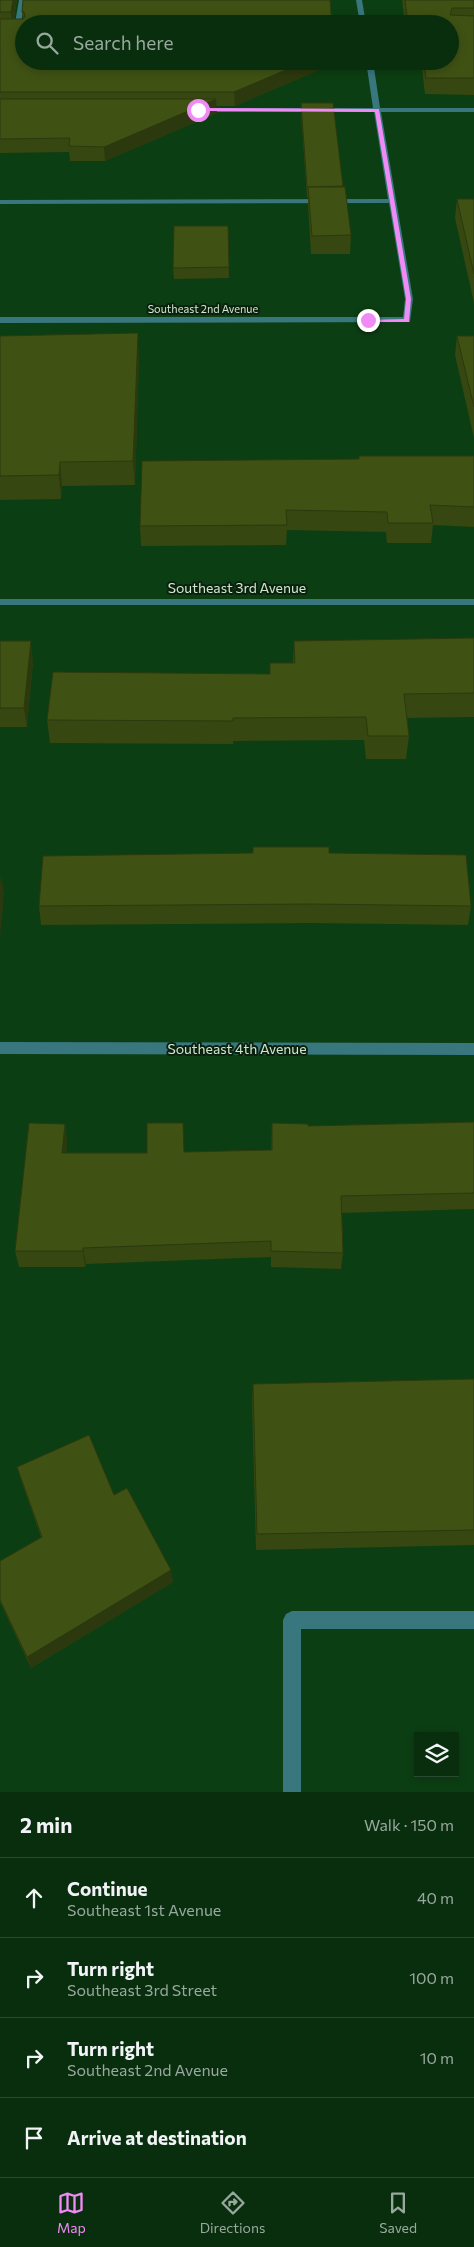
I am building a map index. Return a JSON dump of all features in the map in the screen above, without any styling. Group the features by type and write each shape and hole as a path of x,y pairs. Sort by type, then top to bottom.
{"street":[{"path":"21,15 22,0"},
{"path":"359,0 362,15"},
{"path":"8,29 15,29"},
{"path":"0,202 393,201 370,70"},
{"path":"189,110 474,110"},
{"name":"Southeast 2nd Avenue","path":"0,320 407,320 409,299 393,201"},
{"name":"Southeast 3rd Avenue","path":"0,602 474,602"},
{"name":"Southeast 4th Avenue","path":"0,1048 474,1049"},
{"path":"292,1792 292,1620 474,1620"}],"building":[{"path":"0,0 13,0 11,12 0,12"},
{"path":"23,0 330,0 331,15 25,15 24,12 22,12"},
{"path":"405,0 474,0 474,8 452,8 450,15 407,15"},
{"path":"459,15 474,16 474,78 426,78 425,70 459,70"},
{"path":"0,19 15,19 15,70 286,70 234,92 0,92"},
{"path":"0,99 216,99 104,147 69,146 70,138 0,139"},
{"path":"301,103 333,103 343,186 307,187"},
{"path":"308,187 345,187 351,235 312,236"},
{"path":"457,199 474,199 474,274"},
{"path":"174,226 228,226 229,267 173,268"},
{"path":"138,333 133,461 60,462 59,475 0,476 0,336"},
{"path":"457,336 474,336 474,407"},
{"path":"359,456 474,456 474,507 430,505 433,523 388,523 387,512 286,510 287,525 140,526 142,461 359,459"},
{"path":"474,638 474,693 404,694 409,736 368,736 366,717 233,718 233,721 47,720 53,672 270,674 270,663 295,663 294,641"},
{"path":"0,641 31,641 24,708 0,708"},
{"path":"253,847 329,847 329,853 466,855 471,906 311,904 39,906 43,856 253,853"},
{"path":"474,1122 474,1193 341,1196 343,1253 271,1251 271,1241 83,1248 83,1251 15,1251 29,1123 65,1124 62,1153 147,1153 147,1123 183,1123 184,1152 272,1150 272,1123 308,1124 308,1126"},
{"path":"474,1379 474,1530 257,1534 253,1384"},
{"path":"89,1435 114,1495 127,1488 171,1570 27,1657 0,1600 0,1561 42,1537 17,1467"}],"route":[{"path":"198,110 377,110 409,299 407,320 368,320"}]}
